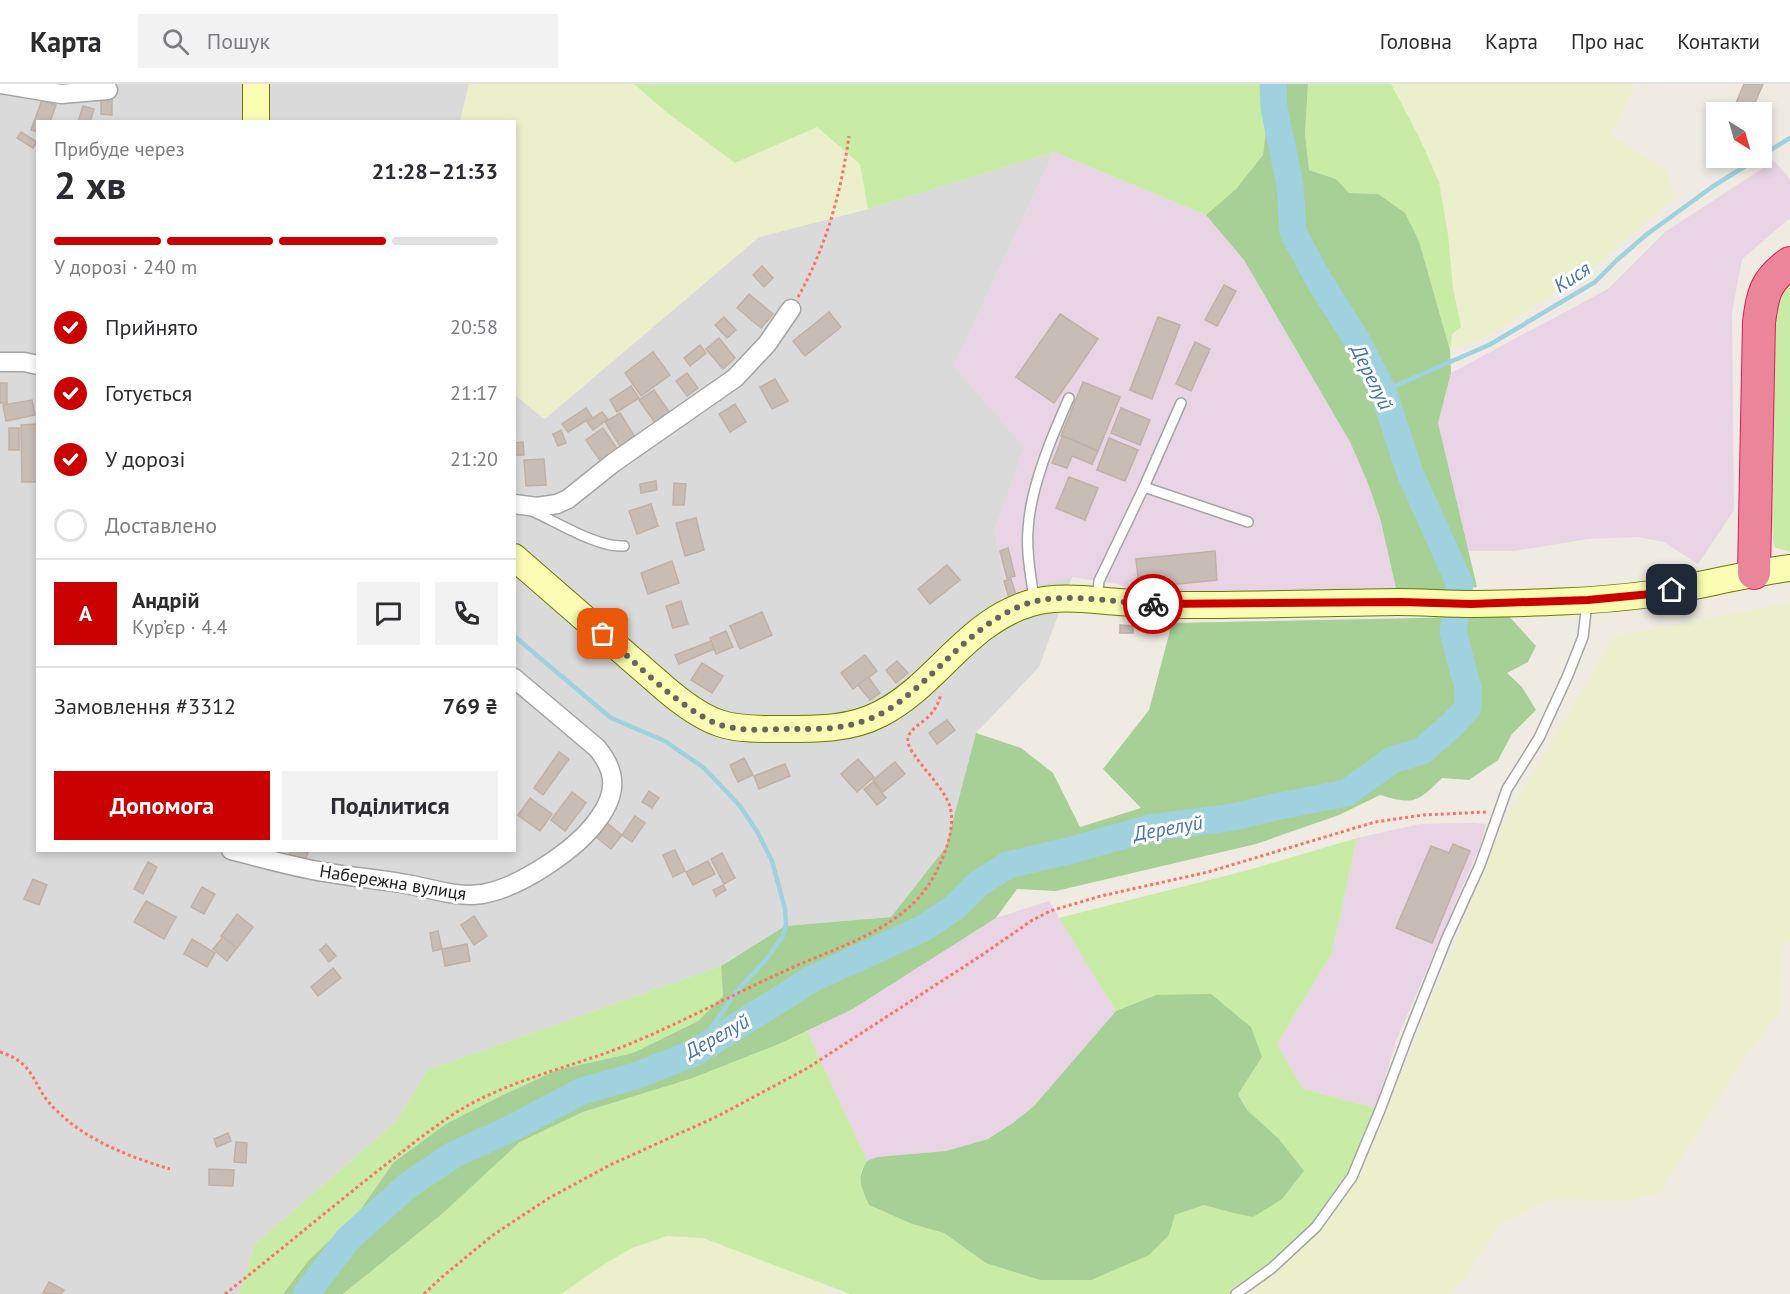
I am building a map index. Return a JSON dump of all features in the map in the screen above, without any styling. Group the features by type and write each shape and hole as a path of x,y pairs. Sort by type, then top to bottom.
{"highway":[{"path":"1754,573 1759,322 1763,294 1776,274 1790,263"}],"street":[{"path":"1,84 61,94 108,90"},
{"path":"256,84 256,120"},
{"path":"516,504 530,507 545,506 568,499 614,463 735,378 767,344 791,309"},
{"path":"0,362 36,365"},
{"path":"517,561 678,699 705,718 728,727 762,730 818,729 858,723 881,714 895,705 984,627 1013,610 1034,602 1067,599 1184,605 1401,602 1471,604 1588,600 1651,594 1790,568"},
{"name":"Набережна вулиця","path":"239,852 309,869 462,895 482,894 505,888 535,871 570,848 590,831 607,808 612,796 613,784 608,762 597,748 516,680"}],"lane":[{"path":"1034,602 1028,540 1031,506 1044,461 1069,398"},
{"path":"1097,600 1099,581 1181,403"},
{"path":"1144,487 1248,522"},
{"path":"516,504 600,542 613,546 624,546"},
{"path":"1236,1294 1272,1268 1316,1227 1352,1176 1438,961 1480,865 1507,789 1539,738 1568,675 1582,637 1588,600"}],"path":[{"path":"791,309 806,282 837,204 849,136"},
{"path":"225,1294 358,1186 444,1121 480,1099 528,1077 641,1039 775,975 869,934 905,911 918,899 935,876 951,829 950,804 913,754 908,741 912,730 929,716 938,704 942,689 940,666"},
{"path":"424,1294 493,1235 549,1198 610,1165 718,1116 806,1069 1031,921 1050,911 1101,896 1208,872 1374,822 1423,815 1498,811"},
{"path":"0,1052 21,1061 49,1103 60,1115 87,1134 133,1158 170,1169"}],"shaded area":[{"path":"0,84 469,84 460,120 36,120 36,852 516,852 516,396 545,419 759,237 868,209 1054,152 954,366 1025,447 995,530 1007,601 1036,585 1072,577 1039,667 976,733 946,847 891,917 785,926 721,966 428,1070 396,1122 255,1244 239,1294 0,1294"},
{"path":"1054,152 1206,215 1244,260 1350,442 1380,518 1398,597 1141,594 1118,584 1072,577 1036,585 1007,601 995,530 1025,447 954,366"},
{"path":"1774,161 1790,179 1790,218 1742,259 1732,312 1734,510 1698,564 1664,542 1638,537 1588,539 1514,551 1467,551 1438,423 1451,373 1608,289 1665,232 1763,168 1772,168"},
{"path":"1420,824 1486,824 1480,846 1396,1041 1376,1108 1303,1089 1277,1044 1332,953 1357,838"},
{"path":"1049,901 1116,1011 1034,1106 988,1139 946,1151 877,1157 867,1161 807,1031 851,1010 996,918"}],"green space":[{"path":"469,84 634,84 665,111 735,163 817,127 860,164 868,209 759,237 544,419 516,396 516,120 460,120"},
{"path":"634,84 1271,84 1263,155 1236,189 1206,215 1054,152 868,209 860,164 817,127 735,163 665,111"},
{"path":"1271,84 1308,84 1305,133 1309,170 1336,179 1349,193 1378,194 1405,213 1419,241 1450,350 1451,373 1438,423 1477,587 1398,597 1380,518 1350,442 1244,260 1206,215 1236,189 1263,155"},
{"path":"1308,84 1391,84 1419,137 1439,182 1448,235 1453,288 1461,327 1452,334 1450,350 1419,241 1378,194 1349,193 1336,179 1309,170 1305,133"},
{"path":"1391,84 1636,84 1611,135 1667,171 1674,197 1586,275 1484,338 1450,350 1452,334 1461,327 1453,288 1448,235 1439,182 1419,137"},
{"path":"1790,278 1790,552 1774,547 1771,513 1769,339 1773,304"},
{"path":"1790,603 1790,936 1782,948 1780,1011 1745,1056 1660,1193 1626,1200 1550,1199 1500,1224 1465,1278 1447,1294 1245,1294 1276,1272 1319,1231 1359,1178 1506,818 1615,636"},
{"path":"1508,615 1536,646 1528,662 1507,673 1522,687 1536,710 1512,734 1498,760 1469,780 1442,778 1427,793 1414,800 1401,800 1380,795 1339,815 1256,844 1056,891 1017,889 996,918 851,1010 779,1044 690,1079 583,1112 520,1142 442,1214 343,1294 283,1294 308,1261 358,1213 393,1163 446,1124 557,1070 633,1053 698,1021 723,996 721,966 785,926 891,917 946,847 976,733 1021,748 1053,773 1080,827 1141,808 1103,769 1149,710 1172,623"},
{"path":"1357,838 1332,953 1277,1044 1303,1089 1376,1108 1348,1174 1312,1225 1270,1264 1229,1294 850,1294 703,1238 667,1236 632,1248 561,1294 343,1294 442,1214 520,1142 583,1112 690,1079 807,1031 867,1161 861,1171 869,1205 912,1224 944,1233 986,1263 1169,1235 1175,1215 1204,1205 1254,1217 1278,1138 1247,1110 1238,1093 1262,1057 1156,995 1116,1011 1059,918 1245,871"},
{"path":"721,966 723,996 698,1021 633,1053 557,1070 503,1095 393,1163 358,1213 308,1261 283,1294 239,1294 255,1244 396,1122 428,1070"},
{"path":"1211,994 1251,1027 1262,1057 1238,1094 1247,1110 1278,1138 1304,1171 1282,1199 1253,1217 1204,1205 1175,1215 1169,1235 1149,1255 1091,1280 1040,1280 986,1263 944,1233 912,1224 869,1205 861,1183 867,1161 877,1157 946,1151 988,1139 1034,1106 1116,1011 1156,995"},
{"path":"667,1236 703,1238 818,1282 831,1294 561,1294 632,1248"}],"building":[{"path":"1744,84 1763,84 1755,102 1736,102"},
{"path":"101,98 112,98 112,115 101,114"},
{"path":"42,100 56,105 51,120 36,120 36,131 31,130"},
{"path":"83,106 94,109 91,120 79,120"},
{"path":"21,132 36,144 33,148 17,138"},
{"path":"762,266 773,278 764,287 753,275"},
{"path":"1224,285 1236,291 1217,326 1205,320"},
{"path":"749,294 773,314 761,328 737,308"},
{"path":"829,312 841,327 805,356 793,341"},
{"path":"1060,314 1098,339 1054,403 1016,377"},
{"path":"724,317 736,330 727,338 715,325"},
{"path":"1158,317 1180,325 1152,399 1130,390"},
{"path":"719,338 735,358 723,369 706,349"},
{"path":"1195,342 1210,349 1191,391 1176,384"},
{"path":"700,345 706,353 690,366 684,358"},
{"path":"653,352 670,375 641,396 625,373"},
{"path":"687,373 698,388 687,396 676,381"},
{"path":"775,379 788,401 772,409 760,387"},
{"path":"1083,382 1120,397 1098,451 1061,436"},
{"path":"0,383 7,383 7,403 0,403"},
{"path":"631,386 639,398 617,412 610,400"},
{"path":"654,390 670,413 655,423 639,400"},
{"path":"32,400 35,415 6,421 3,405"},
{"path":"735,404 746,422 730,432 719,414"},
{"path":"586,408 592,417 568,432 562,424"},
{"path":"1121,408 1150,420 1140,445 1111,433"},
{"path":"602,412 608,419 593,430 587,422"},
{"path":"620,413 635,437 620,446 605,422"},
{"path":"36,424 36,482 22,482 21,425"},
{"path":"9,428 19,428 19,450 9,450"},
{"path":"603,428 618,450 601,462 586,440"},
{"path":"561,430 566,443 558,446 553,434"},
{"path":"1063,436 1098,451 1092,464 1072,456 1067,468 1052,463"},
{"path":"1109,438 1138,450 1125,481 1097,470"},
{"path":"523,442 524,455 516,455 516,443"},
{"path":"544,459 546,485 526,486 524,460"},
{"path":"1069,477 1098,488 1085,520 1056,508"},
{"path":"656,481 657,490 641,493 640,484"},
{"path":"674,483 686,484 684,505 673,505"},
{"path":"651,504 658,526 637,534 629,511"},
{"path":"696,518 704,550 685,556 676,523"},
{"path":"1008,548 1015,576 1007,578 1000,551"},
{"path":"1215,551 1217,580 1139,588 1136,559"},
{"path":"672,561 679,583 648,594 641,573"},
{"path":"947,565 960,580 930,604 918,589"},
{"path":"1011,579 1016,595 1009,598 1004,581"},
{"path":"681,601 688,624 673,628 666,606"},
{"path":"762,612 772,635 740,649 730,626"},
{"path":"1120,625 1133,626 1133,633 1120,633"},
{"path":"726,631 733,647 716,654 710,638"},
{"path":"711,641 714,649 679,664 675,655"},
{"path":"865,655 877,671 853,689 841,673"},
{"path":"897,661 908,673 896,683 886,670"},
{"path":"702,663 723,676 712,693 691,680"},
{"path":"868,677 880,693 870,700 858,685"},
{"path":"947,720 955,730 937,744 929,733"},
{"path":"559,752 569,759 543,795 534,788"},
{"path":"744,758 753,775 738,782 730,765"},
{"path":"858,759 874,777 857,792 841,774"},
{"path":"895,762 905,774 883,792 873,780"},
{"path":"785,764 790,776 759,789 754,776"},
{"path":"873,782 886,798 877,805 864,789"},
{"path":"649,791 659,798 652,808 642,802"},
{"path":"572,792 586,803 565,831 551,820"},
{"path":"530,798 552,814 540,831 518,815"},
{"path":"635,816 645,823 632,842 622,835"},
{"path":"607,823 622,835 611,849 596,837"},
{"path":"1453,844 1470,851 1432,943 1396,928 1431,846 1449,853"},
{"path":"675,850 685,871 673,877 663,855"},
{"path":"289,852 308,853 304,863 288,857"},
{"path":"722,853 735,878 724,884 711,859"},
{"path":"708,861 715,874 693,885 686,872"},
{"path":"148,862 157,867 143,894 134,889"},
{"path":"33,879 47,885 39,905 24,899"},
{"path":"723,885 726,890 716,896 713,890"},
{"path":"202,887 215,894 204,914 191,907"},
{"path":"146,901 176,917 164,939 134,922"},
{"path":"237,914 253,927 237,948 221,936"},
{"path":"474,916 487,936 474,945 461,925"},
{"path":"438,931 442,949 433,951 430,933"},
{"path":"223,937 237,948 227,961 213,949"},
{"path":"192,939 215,953 207,967 184,954"},
{"path":"326,944 336,956 329,962 320,950"},
{"path":"467,944 470,961 445,966 442,949"},
{"path":"333,968 341,978 318,996 311,987"},
{"path":"228,1133 231,1141 217,1147 214,1139"},
{"path":"236,1142 247,1143 246,1163 234,1162"},
{"path":"209,1169 234,1170 233,1186 209,1185"},
{"path":"49,1282 64,1290 61,1294 43,1293"}],"waterway":[{"name":"Дерелуй","path":"306,1294 348,1239 407,1186 455,1154 506,1131 582,1091 635,1076 694,1053 812,979 924,928 955,907 978,884 1008,865 1150,828 1234,817 1346,793 1392,760 1422,751 1453,724 1468,707 1468,688 1453,632 1460,584 1410,473 1383,391 1356,339 1317,277 1293,232 1290,185 1274,108 1273,84"},
{"name":"Кися","path":"1772,149 1790,138"},
{"name":"Кися","path":"1383,391 1489,345 1595,282 1646,235 1742,168"},
{"path":"516,638 611,718 665,741 704,768 740,806 758,833 772,861 785,909 786,924 783,936 766,960 736,992 694,1053"}],"way so far":[{"path":"603,634 678,699 715,723 741,729 818,729 858,723 881,714 907,696 984,627 1028,604 1043,600 1067,599 1153,604"}],"route":[{"path":"1153,604 1401,602 1471,604 1588,600 1672,590"}]}
